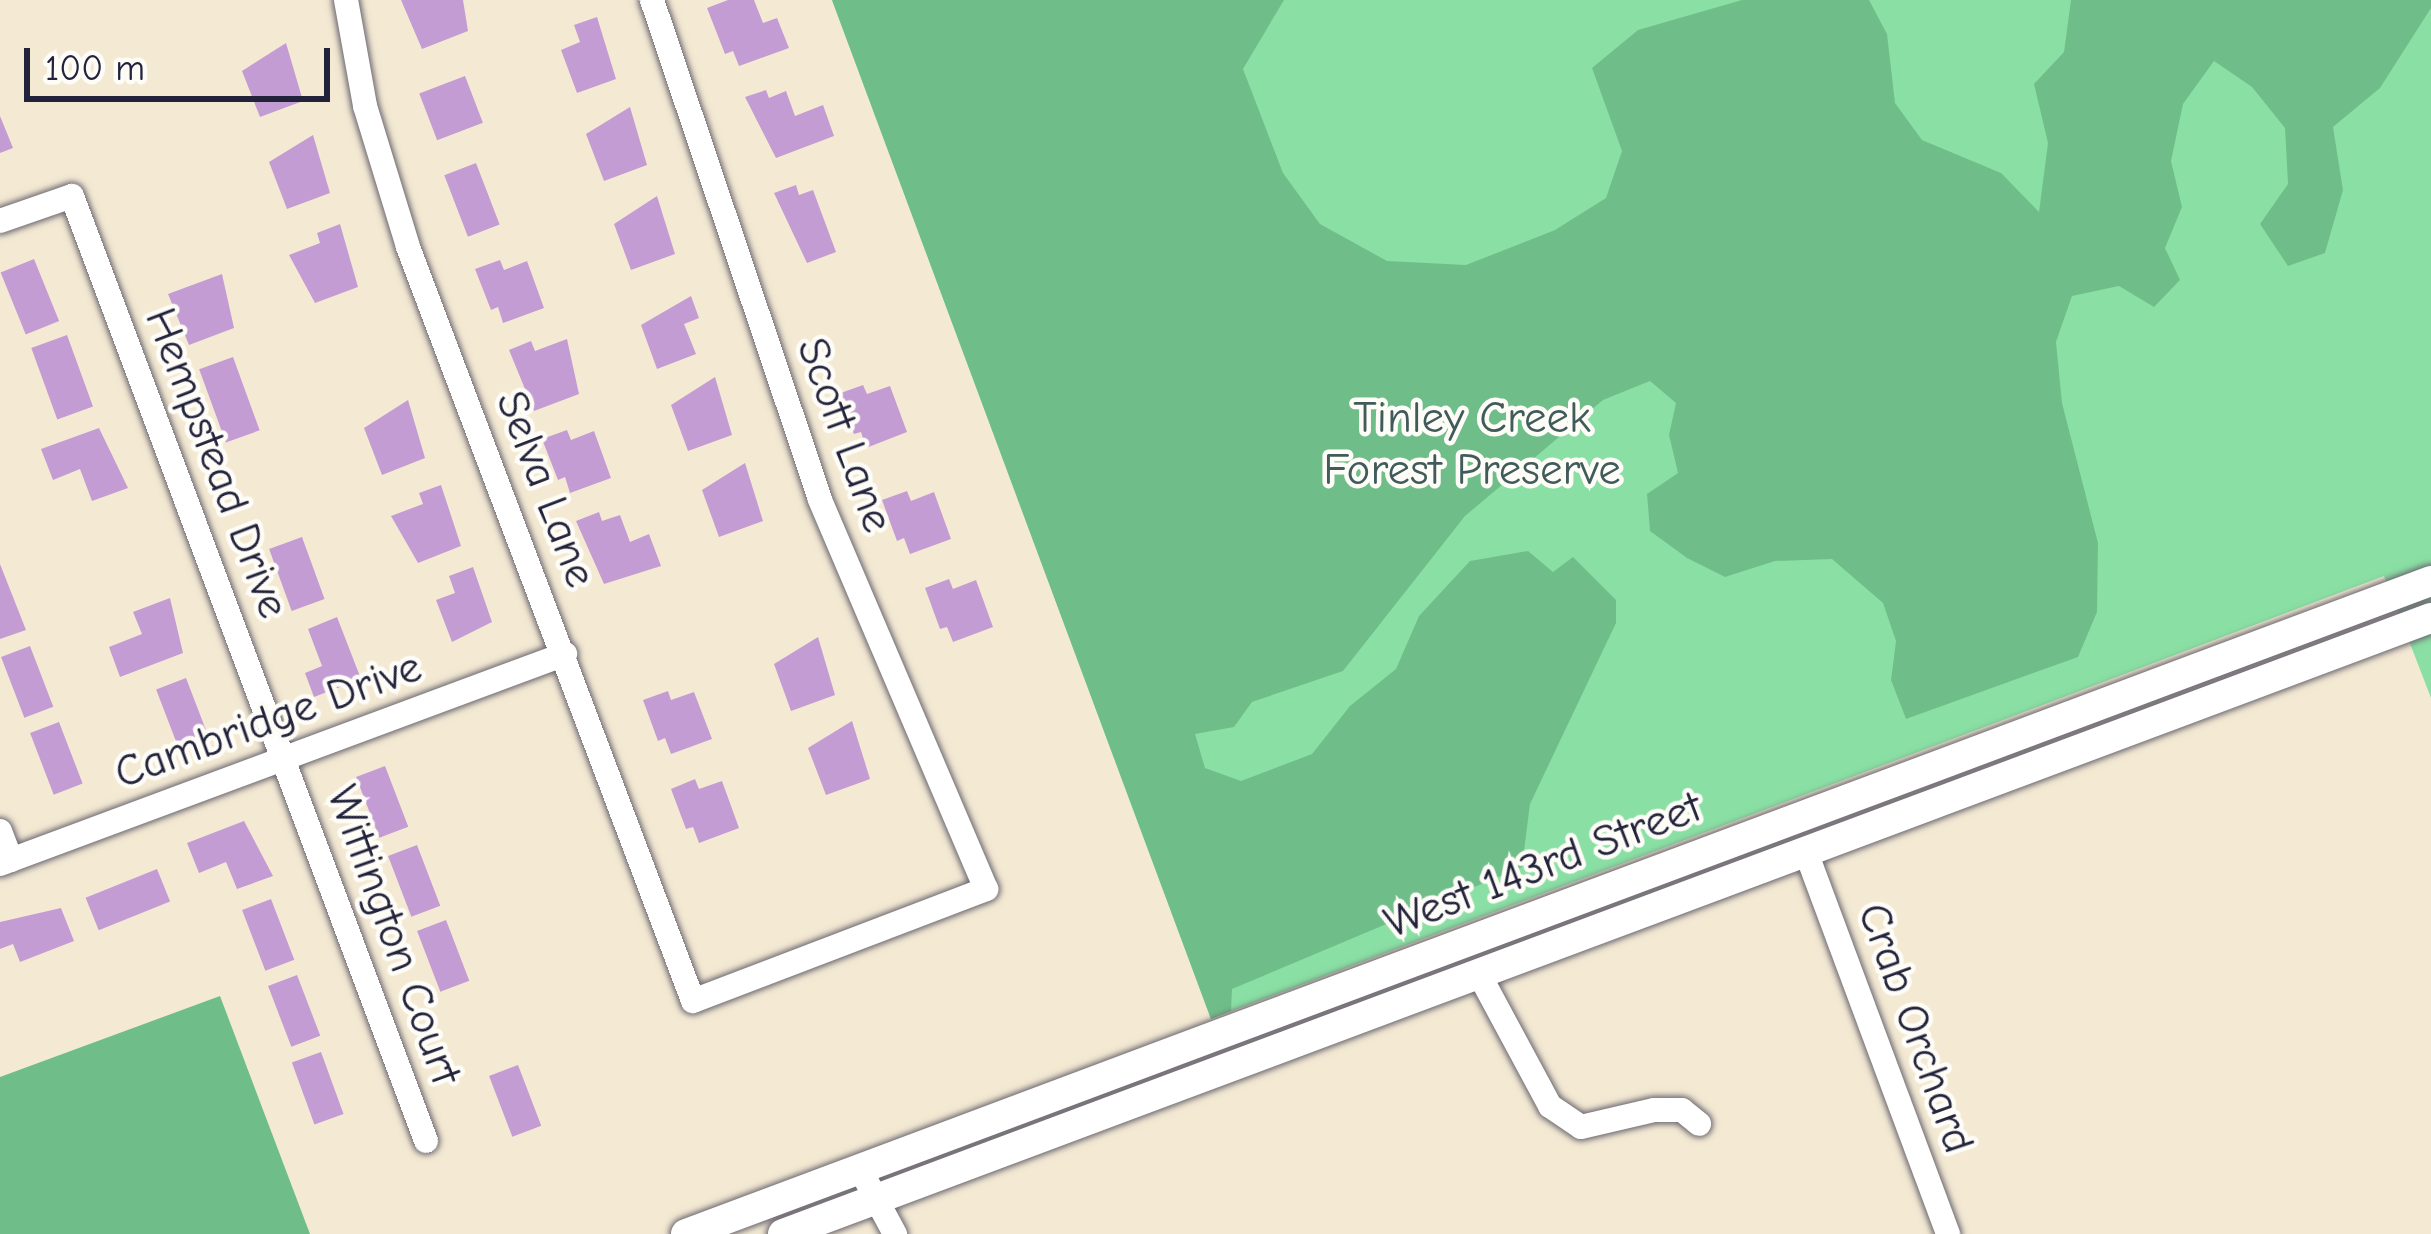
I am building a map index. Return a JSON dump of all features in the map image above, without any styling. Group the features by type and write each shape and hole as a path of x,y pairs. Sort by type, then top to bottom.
{"main road":[{"name":"West 143rd Street","path":"686,1234 2431,581"},
{"name":"West 143rd Street","path":"783,1234 2431,618"}],"street":[{"name":"Selva Lane","path":"346,0 389,193 693,1000"},
{"name":"Scott Lane","path":"652,0 820,499 986,889 693,1000"},
{"name":"Hempstead Drive","path":"0,221 72,196 284,759"},
{"name":"Cambridge Drive","path":"5,862 565,654"},
{"name":"Wittington Court","path":"284,759 426,1141"},
{"path":"0,831 5,862"},
{"name":"Crab Orchard","path":"1805,852 1948,1234"},
{"path":"1479,974 1550,1106 1581,1127 1654,1111 1682,1110 1700,1124"},
{"path":"860,1169 896,1234"}],"green space":[{"name":"Tinley Creek Forest Preserve","path":"832,0 2431,0 2431,698 2384,576 1211,1019"},
{"name":"Tinley Creek Forest Preserve","path":"832,0 1284,0 1243,69 1283,173 1320,224 1387,261 1466,265 1555,230 1606,198 1622,151 1592,68 1638,30 1742,0 1869,0 1887,34 1895,103 1922,140 2001,173 2039,212 2048,143 2034,84 2064,52 2071,0 2431,0 2431,8 2380,88 2333,127 2343,190 2325,253 2288,266 2260,224 2288,184 2285,128 2252,87 2214,61 2183,104 2171,161 2182,207 2165,248 2180,280 2154,307 2119,286 2072,296 2056,342 2062,403 2098,543 2097,612 2078,657 1906,719 1891,680 1896,641 1883,603 1832,559 1775,561 1725,577 1687,558 1650,531 1647,494 1678,473 1669,435 1676,403 1650,381 1603,400 1465,516 1343,671 1252,702 1234,727 1195,734 1205,768 1241,781 1312,754 1350,706 1396,669 1419,616 1470,561 1528,551 1553,572 1573,557 1616,600 1616,623 1530,804 1522,867 1232,989 1231,1011 1211,1019"},
{"path":"220,996 310,1234 0,1234 0,1077"}],"building":[{"path":"401,0 463,0 468,31 422,49"},
{"path":"728,0 754,0 763,23 777,18 789,48 739,66 733,51 725,54 707,8"},
{"path":"597,17 616,79 577,93 561,50 580,42 574,25"},
{"path":"286,43 303,101 260,117 242,71"},
{"path":"465,76 483,123 437,140 419,94"},
{"path":"766,90 769,98 786,91 795,116 823,105 834,136 776,158 745,97"},
{"path":"630,107 647,165 604,181 586,134"},
{"path":"0,116 13,148 0,153"},
{"path":"313,135 330,193 287,209 269,162"},
{"path":"476,163 500,225 468,237 444,175"},
{"path":"796,185 799,195 813,190 836,252 807,263 774,193"},
{"path":"657,196 675,254 631,270 614,224"},
{"path":"340,224 358,287 315,303 289,255 320,243 317,233"},
{"path":"34,259 59,321 26,335 1,272"},
{"path":"500,260 504,270 527,261 544,308 503,323 498,307 491,310 475,269"},
{"path":"222,274 234,328 189,345 168,294"},
{"path":"691,296 699,318 684,324 696,354 657,369 641,325"},
{"path":"67,335 93,406 57,419 31,348"},
{"path":"567,339 579,394 534,411 509,350 531,341 535,351"},
{"path":"233,357 260,430 226,443 199,369"},
{"path":"715,377 732,435 688,451 671,405"},
{"path":"863,385 867,394 890,386 907,432 866,448 861,432 854,434 838,394"},
{"path":"408,400 425,458 382,475 364,428"},
{"path":"99,428 128,488 92,501 80,469 53,480 41,449"},
{"path":"567,430 571,440 594,431 611,478 570,493 565,477 558,480 542,439"},
{"path":"745,463 763,521 719,537 702,490"},
{"path":"441,485 461,546 418,563 391,516 423,504 419,493"},
{"path":"907,491 911,501 934,492 951,539 910,554 904,538 897,541 882,500"},
{"path":"599,512 602,521 620,515 630,542 649,534 661,566 604,584 576,521"},
{"path":"302,537 325,599 292,611 269,549"},
{"path":"0,564 26,630 0,639"},
{"path":"473,567 492,622 452,642 436,600 455,593 449,576"},
{"path":"949,579 953,589 976,580 993,627 953,642 947,627 940,629 925,588"},
{"path":"170,598 183,653 120,677 109,647 142,634 133,612"},
{"path":"337,617 361,679 314,697 305,673 322,666 308,629"},
{"path":"818,637 835,695 791,711 774,664"},
{"path":"30,646 53,707 24,718 1,657"},
{"path":"186,678 209,739 179,750 156,689"},
{"path":"668,691 671,700 694,692 712,739 671,754 665,738 658,741 643,700"},
{"path":"852,721 870,779 826,795 808,748"},
{"path":"59,722 83,784 54,795 30,733"},
{"path":"385,766 408,827 379,838 356,777"},
{"path":"695,779 699,789 722,781 739,828 699,843 693,827 686,829 671,789"},
{"path":"244,821 273,876 237,889 226,862 199,873 187,843"},
{"path":"417,845 440,906 411,917 388,856"},
{"path":"157,869 170,901 99,930 86,898"},
{"path":"271,899 294,960 265,971 242,910"},
{"path":"61,908 74,941 20,962 13,944 0,949 0,922"},
{"path":"446,920 469,981 440,992 417,931"},
{"path":"297,975 320,1036 291,1047 268,986"},
{"path":"321,1052 344,1114 314,1125 292,1063"},
{"path":"518,1065 541,1126 512,1137 489,1076"}]}
